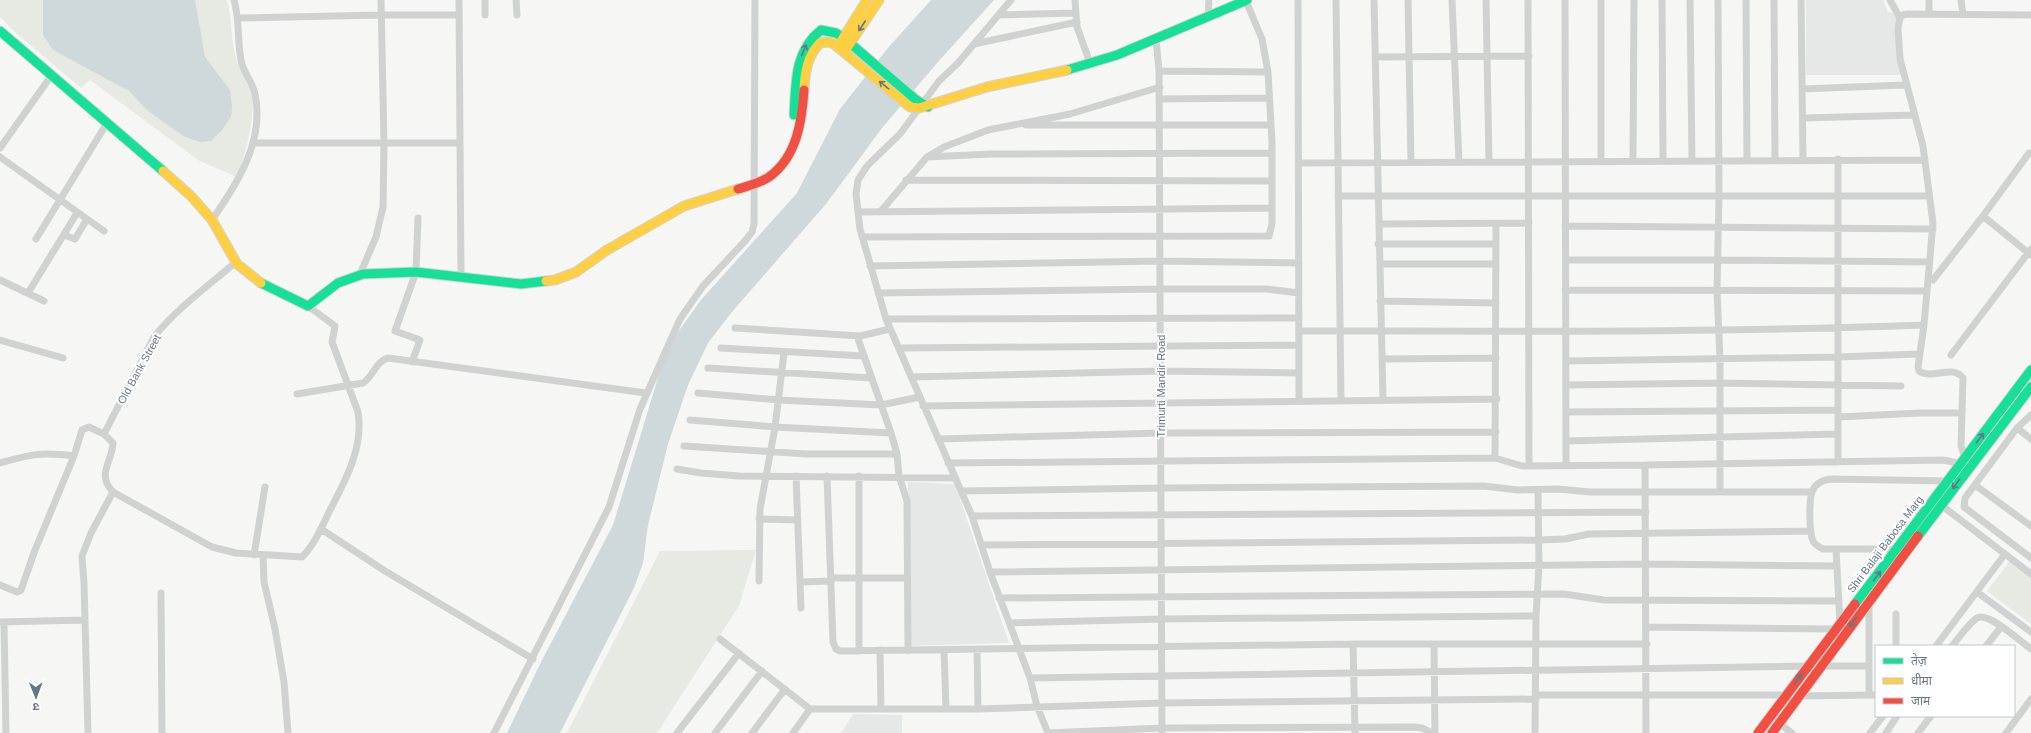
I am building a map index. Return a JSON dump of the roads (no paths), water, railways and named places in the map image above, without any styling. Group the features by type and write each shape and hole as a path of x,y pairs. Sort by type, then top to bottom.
{"street":[{"path":"212,220 232,192 246,167 253,143 257,110 256,95 241,62 239,18 234,0"},
{"path":"360,274 380,222 382,207 384,143 381,0"},
{"path":"459,0 461,278"},
{"path":"485,0 486,15"},
{"path":"516,0 516,15"},
{"path":"494,733 609,507 646,393 666,347 689,304 752,232 754,224 755,184 755,0"},
{"path":"841,50 867,0"},
{"path":"847,40 879,0"},
{"path":"1011,0 919,105 900,134 881,151 858,180 856,194 862,237 886,319 900,348 911,377 972,516 999,598 1010,623 1030,678 1037,706 1048,733 1355,730 1415,727 1422,728 1433,733 1434,644"},
{"path":"1075,0 1077,22 1090,64"},
{"path":"1208,16 1209,0"},
{"path":"308,306 338,283 360,274 416,272 521,284 556,280 576,272 607,250 684,206 755,184 769,176 786,161 797,135 804,100 805,70 811,53 820,43 829,42 919,105 987,87 1090,64 1156,39 1246,0 1262,39 1268,72 1272,152 1272,208 1271,233 1269,236 862,237"},
{"path":"1298,0 1299,401"},
{"path":"1336,0 1341,400"},
{"path":"1374,0 1378,244 1380,264 1383,400"},
{"path":"1408,0 1411,162"},
{"path":"1452,0 1459,162"},
{"path":"1486,0 1489,162"},
{"path":"1528,0 1529,466"},
{"path":"1565,0 1566,466"},
{"path":"1601,0 1602,160"},
{"path":"1633,161 1634,0"},
{"path":"1662,0 1663,161"},
{"path":"1690,0 1692,161"},
{"path":"1718,0 1719,226 1717,291 1720,359 1720,492"},
{"path":"1746,0 1747,160"},
{"path":"1774,0 1775,160"},
{"path":"1801,0 1803,118 1802,160"},
{"path":"948,462 1495,458 1522,466 1566,466 1944,460 1963,461 1961,446 1961,413 1964,383 1960,375 1955,373 1923,374 1918,367 1924,325 1933,229 1921,137 1900,59 1898,28 1900,18 1890,0"},
{"path":"1929,0 1929,14"},
{"path":"1961,0 1963,14"},
{"path":"999,15 1075,13"},
{"path":"1900,18 1907,14 2031,15"},
{"path":"239,18 381,15 459,16"},
{"path":"974,44 1077,22"},
{"path":"777,169 792,123 800,58 810,38 820,30 828,30 847,40 919,105"},
{"path":"0,31 106,123 133,144 191,196 212,220 236,262 263,285 308,306 335,326 332,342 347,386 358,412 359,437 345,480 321,529 302,557 254,555 236,553 212,547 113,492 106,482 105,474 113,443 104,434 89,427 84,428 35,550 21,590 17,592 0,585"},
{"name":"Trimurti Mandir Road","path":"1156,39 1160,71 1163,646 1162,731"},
{"path":"1375,57 1529,56"},
{"path":"1160,71 1268,72"},
{"path":"0,148 52,76"},
{"path":"1802,89 1906,85"},
{"path":"881,211 927,157 944,147 988,130 1006,125 1070,114 1160,87"},
{"path":"1160,99 1269,98"},
{"path":"1803,118 1914,115"},
{"path":"36,239 106,123"},
{"path":"1006,125 1270,125"},
{"path":"253,143 460,143"},
{"path":"927,157 991,154 1160,154 1272,152"},
{"path":"1933,280 1983,216 2029,153"},
{"path":"0,156 60,201 104,231"},
{"path":"1299,163 1529,162 1602,160 1924,160"},
{"path":"1838,160 1838,462"},
{"path":"906,180 1272,181"},
{"path":"1338,196 1928,196"},
{"path":"858,212 1272,208"},
{"path":"28,293 77,212"},
{"path":"1951,355 2030,253 1983,216"},
{"path":"412,362 420,340 395,331 416,272 418,218"},
{"path":"64,235 75,239 87,219"},
{"path":"1495,458 1497,399 1495,264 1496,223"},
{"path":"1378,224 1529,223"},
{"path":"1565,226 1719,226 1933,229"},
{"path":"1378,244 1496,244"},
{"path":"1566,260 1929,262"},
{"path":"870,266 1160,261 1299,263"},
{"name":"Old Bank Street","path":"104,434 142,359 158,333 179,310 236,262"},
{"path":"1380,264 1495,264"},
{"path":"0,280 44,301"},
{"path":"878,293 1267,289 1299,293"},
{"path":"1565,290 1927,291"},
{"path":"1380,301 1496,303"},
{"path":"886,319 1299,318"},
{"path":"1299,331 1566,332 1838,328 1924,325"},
{"path":"735,328 857,336 870,335 890,329"},
{"path":"857,336 891,433 897,454 899,476 908,512 908,651"},
{"path":"0,340 63,358"},
{"path":"900,348 1299,345"},
{"path":"721,348 784,353 863,356"},
{"path":"759,581 759,519 775,427 784,353"},
{"path":"1566,361 1838,358 1919,354"},
{"path":"1382,359 1496,358"},
{"path":"298,394 347,386 367,381 383,359 646,393"},
{"path":"708,368 871,378"},
{"name":"Shri Balaji Babosa Marg","path":"1758,733 2031,370"},
{"path":"911,377 1161,371 1299,373"},
{"path":"1566,385 1720,384 1901,386"},
{"path":"2020,385 2030,390"},
{"name":"Shri Balaji Babosa Marg","path":"1775,730 1798,696 1869,600 2030,390"},
{"path":"698,393 779,400 881,405 920,397"},
{"path":"924,406 1497,399"},
{"path":"1566,412 1719,410 1838,413 1961,413"},
{"path":"2031,415 2017,428 1965,498 1964,507 2031,558"},
{"path":"690,420 775,427 891,433"},
{"path":"2017,428 2031,438"},
{"path":"938,439 1161,432 1496,432"},
{"path":"1566,441 1838,434"},
{"path":"684,446 771,452 897,454"},
{"path":"0,463 36,453 74,456"},
{"path":"1646,465 1646,733"},
{"path":"677,469 716,475 767,477 899,476 955,478"},
{"path":"796,476 801,608"},
{"path":"827,476 834,646 840,652 880,650 1019,650 1163,646 1353,644 1536,646 1647,644"},
{"path":"859,476 859,651"},
{"path":"1896,549 1823,549 1817,546 1813,540 1811,531 1812,492 1823,480 1831,479 1948,481"},
{"path":"1975,485 2031,526"},
{"path":"961,491 1484,486 1518,490 1812,492"},
{"path":"254,555 265,487"},
{"path":"1535,733 1536,616 1539,566 1538,490"},
{"path":"88,733 82,556 89,538 113,492"},
{"path":"1941,505 2031,574"},
{"path":"972,516 1646,512"},
{"path":"759,519 798,520"},
{"path":"321,529 385,571 533,659"},
{"path":"981,545 1539,540 1589,534 1811,531"},
{"path":"1647,627 1838,627 1836,549"},
{"path":"1937,645 2005,554"},
{"path":"263,555 264,582 276,630 284,682 288,733"},
{"path":"990,572 1647,564 1837,566"},
{"path":"800,582 860,578 907,578"},
{"path":"1977,592 2031,632"},
{"path":"161,593 162,733"},
{"path":"999,598 1564,594 1604,600 1838,601"},
{"path":"1798,696 1872,695 1868,666 1869,600"},
{"path":"1896,614 1896,645"},
{"path":"1010,623 1162,619 1536,616"},
{"path":"1953,645 1979,617 1988,618 2031,649"},
{"path":"6,733 2,622 84,620"},
{"path":"1987,645 2001,627"},
{"path":"720,639 810,709 978,709 1162,703 1434,700 1646,694 1787,695"},
{"path":"1353,644 1355,730"},
{"path":"880,650 881,709"},
{"path":"944,650 946,709"},
{"path":"977,650 978,709"},
{"path":"677,733 739,653"},
{"path":"1030,678 1808,666"},
{"path":"1820,666 1868,666"},
{"path":"715,733 762,671"},
{"path":"752,733 786,689"},
{"path":"2016,714 2031,699"},
{"path":"793,733 810,709"},
{"path":"1870,733 1882,717"},
{"path":"1886,733 1896,717"},
{"path":"1918,733 1929,717"},
{"path":"2006,733 2014,717"},
{"path":"1775,730 1792,733"}]}
